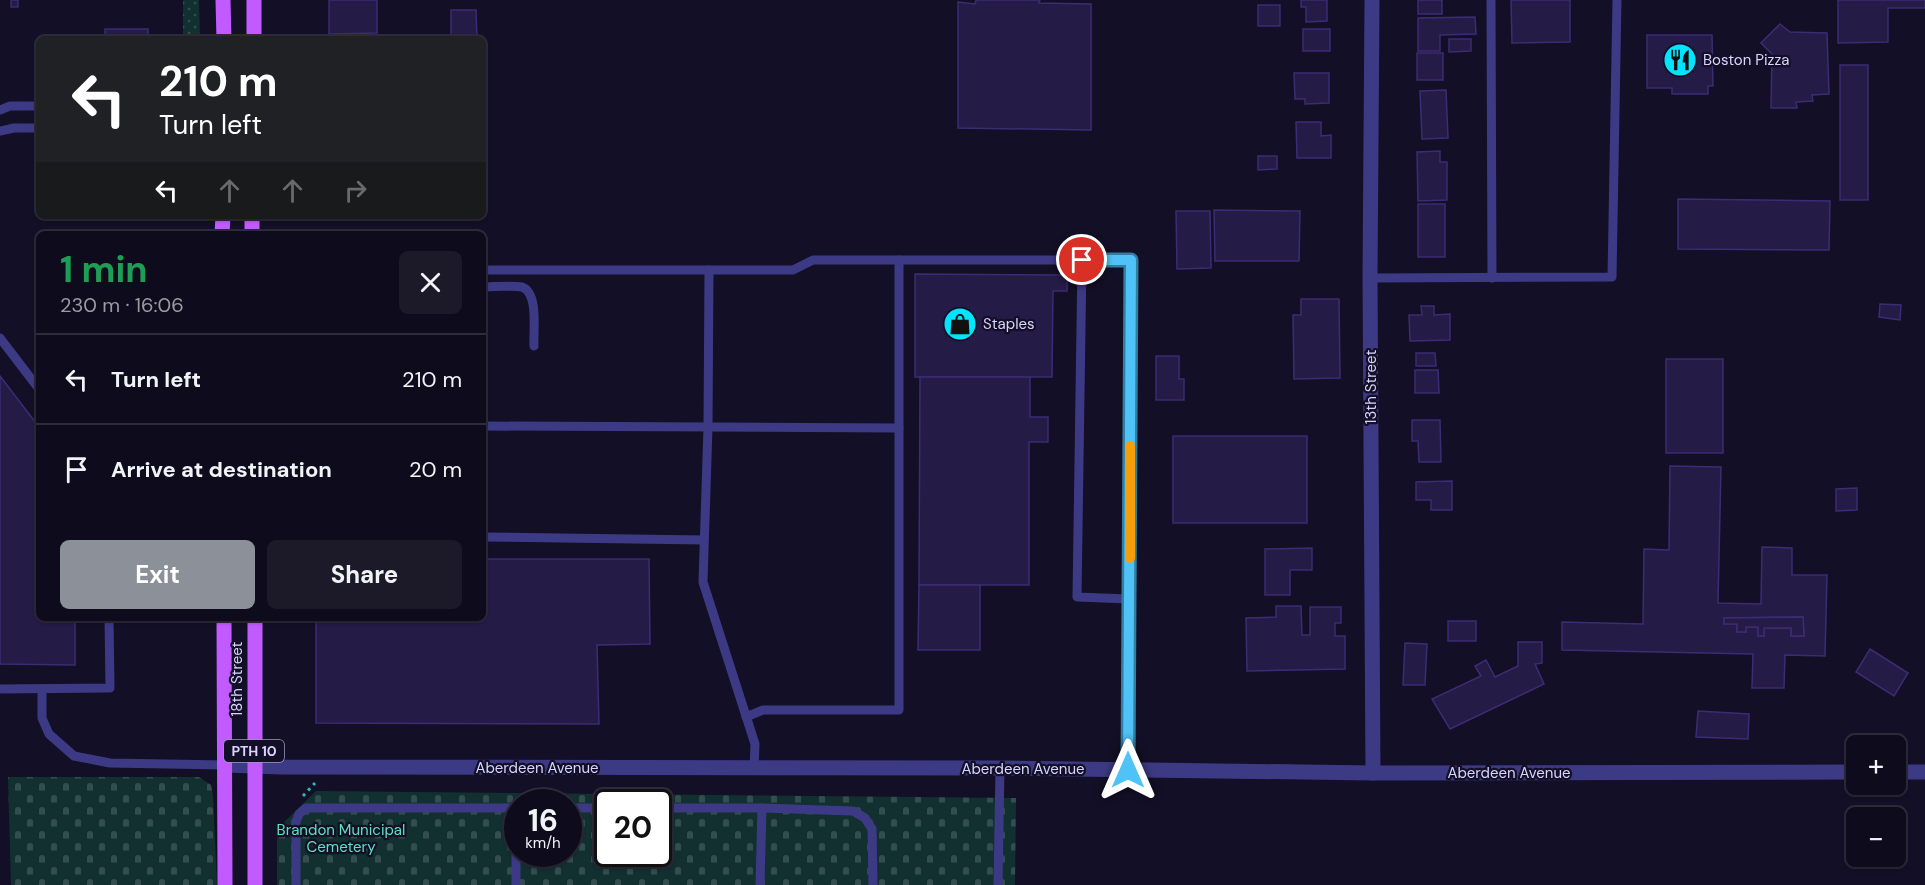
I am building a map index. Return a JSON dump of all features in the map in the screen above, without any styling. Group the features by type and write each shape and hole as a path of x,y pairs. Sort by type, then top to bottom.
{"main road":[{"path":"224,0 224,36"},
{"path":"254,0 254,36"},
{"name":"18th Street","path":"224,621 225,885"},
{"name":"18th Street","path":"255,621 255,885"}],"street":[{"name":"13th Street","path":"1372,0 1370,278 1373,773"},
{"name":"Aberdeen Avenue","path":"225,765 754,769 1000,768 1373,773 1846,772"},
{"path":"1906,772 1925,772"}],"lane":[{"path":"1491,0 1492,278"},
{"path":"1370,278 1612,277 1617,0"},
{"path":"0,110 10,106 36,106"},
{"path":"0,131 12,128 36,128"},
{"path":"486,270 793,270 813,260 1131,260 1128,770"},
{"path":"746,717 763,710 899,710 899,260"},
{"path":"1082,260 1077,597 1129,599"},
{"path":"709,270 708,427 703,582 755,744 754,769"},
{"path":"486,287 522,287 531,294 534,346"},
{"path":"0,338 36,385"},
{"path":"486,426 899,428"},
{"path":"486,537 704,540"},
{"path":"0,689 110,688 109,621"},
{"path":"42,689 42,718 49,734 74,756 110,763 225,765"},
{"path":"998,885 1000,768"},
{"path":"296,885 296,824 299,814 309,808 504,808"},
{"path":"672,808 845,809 860,814 870,823 872,829 873,885"},
{"path":"760,885 762,808"},
{"path":"516,867 516,885"}],"green space":[{"path":"183,0 199,0 200,36 183,36"},
{"path":"8,777 199,777 211,785 213,795 217,885 11,885"},
{"name":"Brandon Municipal Cemetery","path":"316,791 504,793 504,867 582,867 582,794 594,794 594,867 672,867 672,795 1016,798 1015,885 277,885 277,829"}],"building":[{"path":"11,0 18,0 18,7 11,7"},
{"path":"329,0 377,0 377,33 329,34"},
{"path":"976,0 1040,0 1039,3 1091,4 1091,130 958,128 958,2 975,4"},
{"path":"1301,0 1327,0 1327,21 1306,22 1306,7 1301,7"},
{"path":"1418,0 1442,0 1442,14 1418,14"},
{"path":"1511,0 1570,0 1570,42 1512,43"},
{"path":"1838,0 1925,0 1925,8 1888,8 1888,42 1838,43"},
{"path":"1258,5 1280,5 1280,26 1258,26"},
{"path":"451,10 476,10 477,36 451,36"},
{"path":"1475,17 1476,34 1440,35 1440,51 1418,51 1418,18"},
{"path":"1780,24 1790,32 1827,33 1829,94 1812,95 1813,101 1796,102 1797,108 1771,108 1772,54 1761,43"},
{"path":"105,29 148,29 148,36 105,36"},
{"path":"1303,29 1330,29 1330,51 1303,51"},
{"name":"Boston Pizza","path":"1647,35 1712,35 1713,86 1708,86 1708,94 1672,94 1672,88 1647,88"},
{"path":"1449,39 1471,39 1471,51 1449,52"},
{"path":"1417,53 1443,53 1443,80 1417,80"},
{"path":"1840,65 1868,65 1868,200 1840,200"},
{"path":"1294,73 1329,73 1329,103 1305,104 1305,99 1295,99"},
{"path":"1446,90 1448,138 1422,139 1420,91"},
{"path":"1296,122 1321,122 1321,136 1331,135 1331,158 1297,158"},
{"path":"1440,151 1440,162 1447,162 1447,200 1418,201 1417,152"},
{"path":"1258,156 1277,156 1277,169 1258,170"},
{"path":"1678,199 1830,201 1829,250 1678,249"},
{"path":"1418,204 1445,204 1445,257 1418,257"},
{"path":"1214,210 1300,211 1299,261 1215,261"},
{"path":"1176,211 1210,211 1211,268 1177,269"},
{"path":"915,274 1067,275 1067,291 1053,291 1052,377 915,377"},
{"path":"1301,299 1339,299 1340,378 1294,379 1293,315 1301,315"},
{"path":"1880,304 1901,305 1900,320 1879,317"},
{"path":"1421,306 1434,306 1434,315 1450,314 1450,340 1410,341 1409,315 1422,315"},
{"path":"1416,353 1435,353 1436,366 1416,366"},
{"path":"1156,356 1179,356 1179,379 1184,379 1184,400 1156,400"},
{"path":"1666,359 1723,359 1723,453 1666,453"},
{"path":"1415,370 1438,370 1439,393 1415,393"},
{"path":"0,376 36,423 36,621 75,621 75,665 0,664"},
{"path":"920,377 1030,377 1030,417 1048,417 1048,442 1029,442 1029,585 919,585"},
{"path":"1412,420 1440,420 1441,462 1419,462 1418,441 1412,441"},
{"path":"1173,436 1307,436 1307,523 1173,523"},
{"path":"1670,466 1721,467 1718,603 1761,604 1762,547 1792,548 1792,575 1827,575 1825,656 1785,655 1784,688 1752,688 1753,654 1562,650 1562,622 1643,624 1644,549 1669,550","holes":["1803,617 1804,636 1791,636 1791,628 1764,628 1764,636 1758,636 1758,627 1746,627 1746,632 1737,632 1737,624 1724,624 1724,618"]},
{"path":"1452,481 1452,510 1431,510 1431,500 1416,500 1416,482"},
{"path":"1857,488 1857,510 1836,511 1836,489"},
{"path":"1312,548 1312,570 1290,570 1290,595 1265,595 1265,549"},
{"path":"486,559 649,559 650,644 597,645 599,724 316,723 316,621 486,621"},
{"path":"919,585 980,585 980,650 918,650"},
{"path":"1276,606 1301,606 1302,635 1310,635 1310,607 1341,607 1341,623 1335,623 1335,636 1345,636 1345,669 1247,671 1246,618 1276,617"},
{"path":"1803,617 1804,636 1791,636 1791,628 1764,628 1764,636 1758,636 1758,627 1746,627 1746,632 1737,632 1737,624 1724,624 1724,618"},
{"path":"1448,621 1476,621 1476,641 1448,641"},
{"path":"1518,642 1542,642 1542,663 1535,664 1544,684 1450,729 1432,699 1481,676 1475,666 1486,660 1495,677 1518,666"},
{"path":"1405,643 1427,644 1425,685 1403,685"},
{"path":"1870,649 1908,673 1894,696 1856,672"},
{"path":"1698,711 1749,714 1748,739 1696,737"}],"slow traffic":[{"path":"1130,446 1130,558"}],"place":[{"name":"Boston Pizza","path":"1680,60"},
{"name":"Staples","path":"960,324"}],"route":[{"path":"1082,260 1131,260 1128,770"}]}
